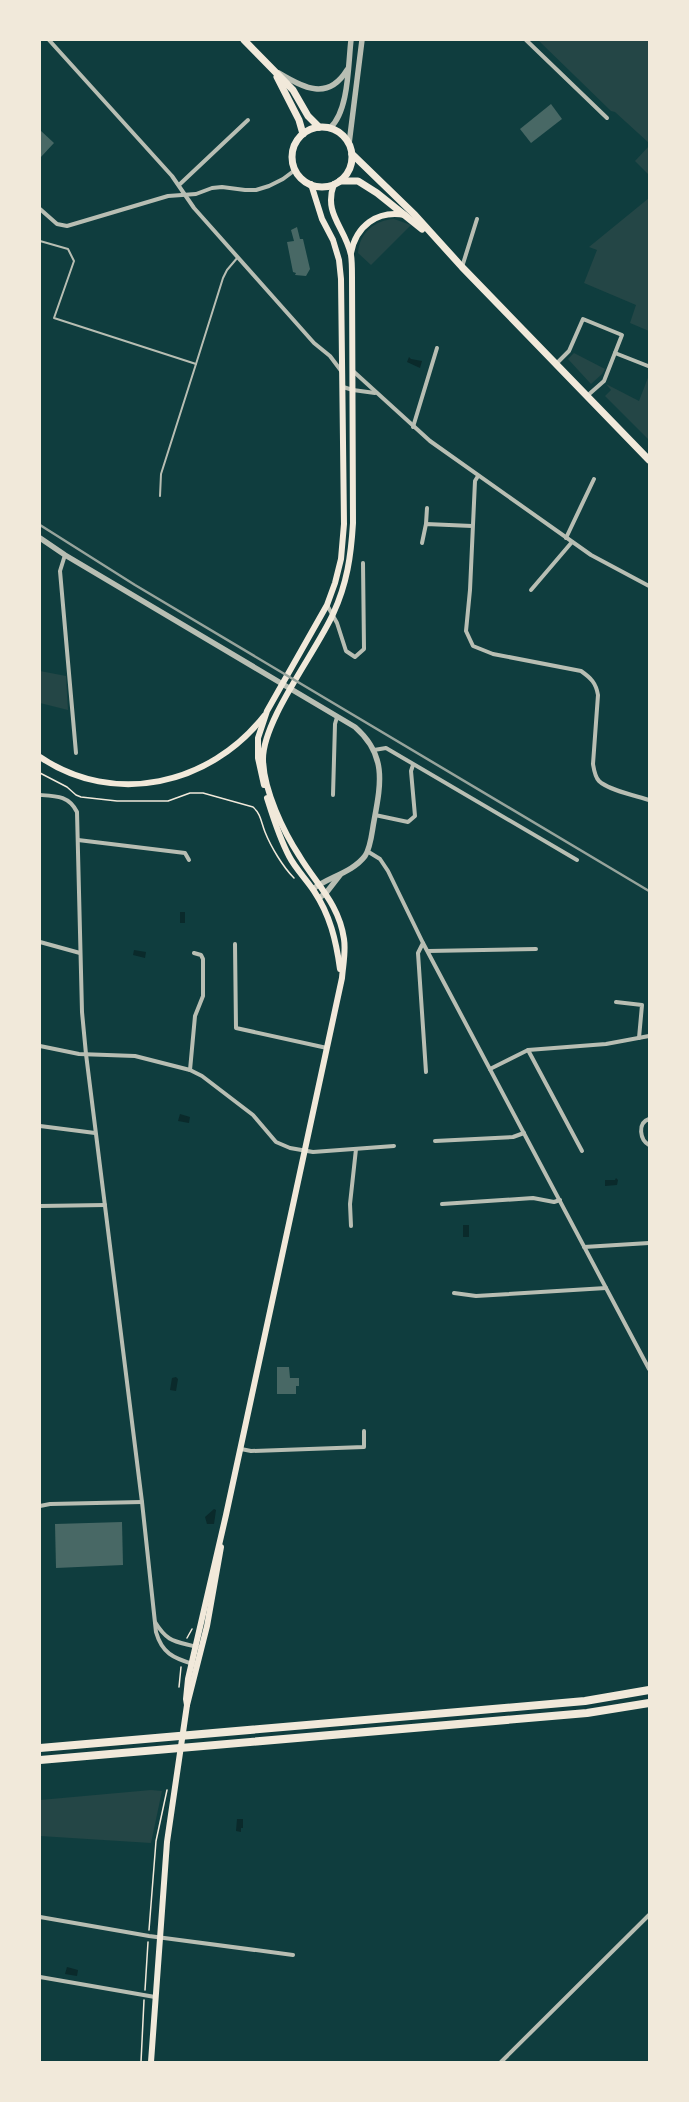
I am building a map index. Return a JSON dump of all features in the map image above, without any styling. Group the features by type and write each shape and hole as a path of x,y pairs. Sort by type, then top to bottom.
{"highway":[{"path":"40,1748 585,1701 649,1690"},
{"path":"40,1760 587,1713 649,1703"}],"main road":[{"path":"244,40 293,90 308,116 319,127"},
{"path":"273,70 299,120 303,134"},
{"path":"351,255 342,232 331,211 330,202 337,183 349,170 352,154 349,144 341,134 330,128 319,127 303,134 296,142 292,160 295,170 299,176 310,184 318,187 337,183 358,181 436,239"},
{"path":"352,154 415,215 462,267 649,460"},
{"path":"40,757 51,764 81,776 116,784 147,783 179,778 209,763 241,741 267,711 298,660 326,605 335,583 341,559 344,524 343,372 339,260 333,240 322,219 310,184"},
{"path":"151,2062 167,1842 187,1705 186,1699 199,1647 240,1449 342,978 345,956 344,938 332,903 320,883 301,858 283,828 270,794 264,771 263,758 270,727 333,615 344,586 351,560 353,523 353,371 351,255 357,235 362,227 376,218 389,214 406,216"},
{"path":"267,711 257,748 261,777 278,832 289,856 319,898 336,939 342,978"}],"street":[{"path":"49,40 179,185 194,208 239,256 314,343 330,356 343,372"},
{"path":"330,128 336,123 343,109 351,40"},
{"path":"349,144 362,40"},
{"path":"526,40 607,118"},
{"path":"273,70 304,88 314,90 331,86 342,78 348,68"},
{"path":"179,185 248,120"},
{"path":"40,209 57,224 67,226 168,196 186,195 222,187 256,190 276,183 295,170"},
{"path":"462,267 477,219"},
{"path":"556,364 569,351 583,319 622,335 604,380 587,396"},
{"path":"413,427 437,348"},
{"path":"615,352 648,366"},
{"path":"353,371 413,427 478,476 590,556 649,586"},
{"path":"343,386 353,390 375,393"},
{"path":"478,476 475,481 470,590 466,631 472,646 493,654 581,671 590,677 596,684 598,695 593,764 595,774 600,782 609,787 649,800"},
{"path":"566,538 594,479"},
{"path":"422,543 428,508"},
{"path":"426,524 472,526"},
{"path":"40,538 65,555 337,717 366,737 374,750 380,773 375,815 367,851 359,861 340,875 320,883 313,889"},
{"path":"531,590 572,542"},
{"path":"65,555 60,571 76,753"},
{"path":"326,605 333,615 346,651 355,656 364,649 363,563"},
{"path":"333,795 335,724 337,717"},
{"path":"374,750 386,748 577,860"},
{"path":"375,815 408,822 415,816 411,771 414,764"},
{"path":"40,795 59,796 68,800 77,812 80,953 86,1054 142,1502 156,1632 162,1649 173,1656 194,1664"},
{"path":"78,840 185,853 189,860"},
{"path":"367,851 380,859 388,871 423,943 649,1369"},
{"path":"319,898 326,893 340,875"},
{"path":"40,942 80,953"},
{"path":"423,943 418,953 426,1072"},
{"path":"235,944 236,1028 327,1048"},
{"path":"428,951 536,949"},
{"path":"190,1070 195,1016 203,996 203,959 201,955 194,953"},
{"path":"616,1002 642,1005 638,1038"},
{"path":"490,1068 528,1050 606,1044 649,1036"},
{"path":"40,1046 86,1054 121,1054 135,1056 190,1070 202,1076 253,1115 276,1142 305,1151 394,1146"},
{"path":"528,1050 582,1151"},
{"path":"649,1119 644,1121 641,1125 645,1143 649,1145"},
{"path":"40,1126 95,1134"},
{"path":"435,1141 513,1138 524,1133"},
{"path":"351,1226 350,1204 356,1149"},
{"path":"442,1204 533,1198 554,1202 560,1200"},
{"path":"40,1206 105,1205"},
{"path":"584,1247 649,1243"},
{"path":"454,1293 476,1296 606,1288"},
{"path":"240,1449 251,1451 364,1447 364,1431"},
{"path":"40,1506 50,1504 142,1502"},
{"path":"155,1622 169,1640 199,1647"},
{"path":"501,2062 649,1915"},
{"path":"40,1917 149,1936 293,1955"},
{"path":"40,1977 145,1997 155,1997"}],"lane":[{"path":"40,241 68,249 74,261 54,318 196,364"},
{"path":"160,496 161,474 223,278 227,270 239,256"}],"path":[{"path":"40,773 67,787 76,795 82,797 117,801 168,801 190,793 203,793 253,807 259,812 266,833 292,876 300,882 306,879"},
{"path":"141,2062 156,1841 168,1784"}],"shaded area":[{"path":"538,40 649,40 649,143 615,112 611,111"},
{"path":"649,146 649,175 635,161"},
{"path":"649,198 649,331 630,323 636,305 584,283 597,250 589,247"},
{"path":"394,219 411,225 371,265 358,253 361,239 369,229 375,225 380,222"},
{"path":"574,353 605,369 602,374 591,384 568,359"},
{"path":"409,357 411,359 422,361 420,368 407,362"},
{"path":"649,375 649,440 605,396 611,390 606,384 639,401"},
{"path":"40,671 66,676 68,710 40,703"},
{"path":"180,912 185,912 185,923 180,923"},
{"path":"134,950 146,952 145,958 133,955"},
{"path":"180,1114 190,1117 189,1123 178,1121"},
{"path":"616,1178 618,1180 617,1185 605,1186 605,1180 615,1180"},
{"path":"463,1225 469,1225 469,1237 463,1237"},
{"path":"176,1377 178,1379 176,1391 170,1390 172,1378"},
{"path":"214,1509 216,1510 214,1524 207,1524 205,1517"},
{"path":"151,1790 162,1791 151,1843 40,1836 40,1800"},
{"path":"237,1819 243,1819 243,1828 241,1828 241,1832 236,1831"},
{"path":"67,1967 78,1970 77,1976 65,1974"}],"building":[{"path":"551,104 562,119 531,143 520,129"},
{"path":"40,130 54,143 40,158"},
{"path":"297,227 300,239 303,239 310,269 306,276 295,275 296,273 293,272 287,242 294,241 291,230"},
{"path":"277,1367 289,1367 290,1378 299,1378 299,1386 296,1386 296,1394 277,1394"},
{"path":"122,1522 123,1565 56,1568 55,1524"}],"railway":[{"path":"40,525 135,585 649,891"}]}
